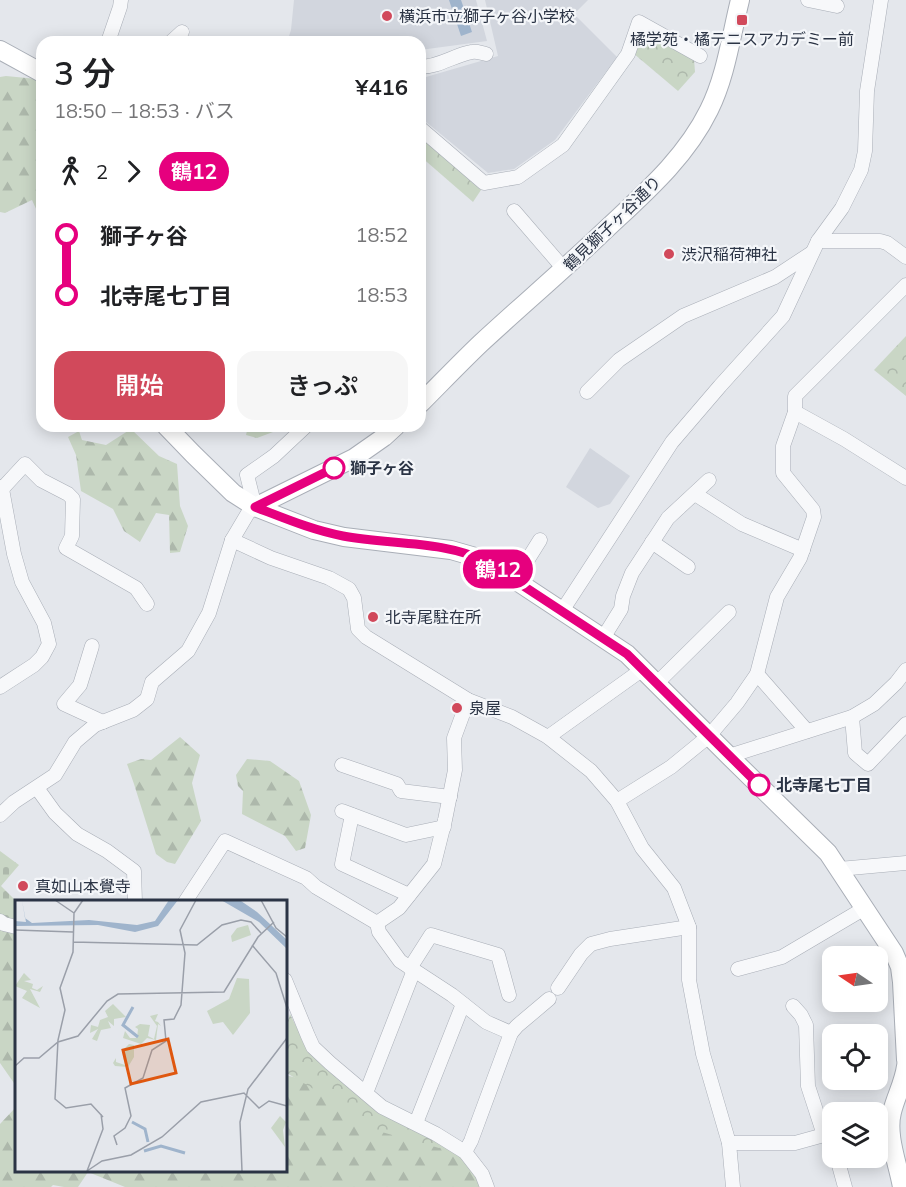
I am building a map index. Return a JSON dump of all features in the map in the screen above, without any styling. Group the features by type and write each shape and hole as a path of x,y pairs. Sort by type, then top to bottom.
{"main road":[{"name":"鶴見獅子ヶ谷通り","path":"426,399 481,343 564,269 662,176 684,150 710,109 719,87 740,0"},
{"path":"0,50 36,70"},
{"path":"171,432 233,493 255,507 314,530 344,537 460,552 487,562 627,654 828,853 894,953 900,967 904,980 906,1059"},
{"path":"255,507 354,458 383,432"},
{"path":"888,1111 903,1092 906,1066"},
{"path":"888,1125 902,1187"}],"street":[{"path":"110,36 121,0"},
{"path":"808,0 837,6"},
{"path":"562,611 672,442 740,362 783,316 818,241 842,208 861,170 865,151 867,91 882,0"},
{"path":"426,133 484,183 518,177 563,145 628,54 639,22 700,56"},
{"path":"178,36 182,32"},
{"path":"426,67 474,51 486,54"},
{"path":"514,211 564,269"},
{"path":"818,241 880,241 893,246 906,257"},
{"path":"587,392 619,360 682,316 775,276 811,254"},
{"path":"616,801 671,767 709,736 737,704 757,674 777,597 800,558 813,517 813,510 783,473 783,447 795,412 795,396 906,285"},
{"path":"795,412 844,439 906,478"},
{"path":"0,815 14,802 55,775 75,742 95,725 133,710 147,699 152,682 188,651 209,613 232,540 248,513 255,507 247,475 274,456 300,432"},
{"path":"0,687 33,665 42,657 49,644 44,623 22,582 1,488 25,464 41,480 73,499 72,536 62,554 136,588 147,604"},
{"path":"603,638 621,609 623,596 632,573 668,518 709,480"},
{"path":"694,494 742,524 803,550"},
{"path":"232,540 271,558 329,578 349,589 354,598 357,629 366,637 468,700 512,717 548,737 591,771 616,801 642,848 674,888 689,927 689,980 703,1054 729,1143 733,1187"},
{"path":"514,580 540,540"},
{"path":"652,542 688,567"},
{"path":"657,683 729,612"},
{"path":"92,646 80,685 64,704 103,722"},
{"path":"548,737 643,669"},
{"path":"729,756 852,717 874,704 906,670"},
{"path":"757,674 807,731"},
{"path":"377,923 399,908 434,864 455,770 454,738 468,700"},
{"path":"852,717 855,753 868,764 906,724"},
{"path":"342,765 397,784 401,791 450,797"},
{"path":"37,788 76,834 107,851 134,871 135,900"},
{"path":"409,895 342,864 347,813 406,835 444,827"},
{"path":"186,900 225,841 306,878 316,887 377,923 386,944 400,961 452,995 486,1022 510,1033"},
{"path":"839,869 906,863"},
{"path":"738,969 782,957 865,909"},
{"path":"0,921 15,927"},
{"path":"558,988 580,954 591,944 689,927"},
{"path":"366,1093 412,969 431,935 498,955 509,995"},
{"path":"286,982 314,1047 382,1107 436,1134 465,1152 482,1173 488,1187"},
{"path":"465,1152 510,1033 549,999"},
{"path":"416,1124 464,1004"},
{"path":"793,1006 806,1025 808,1086 822,1117"},
{"path":"729,1143 795,1143 822,1136"},
{"path":"840,1168 845,1187"}],"shaded area":[{"name":"横浜市立獅子ヶ谷小学校","path":"294,0 476,0 487,41 426,49 426,36 289,36"},
{"path":"485,0 588,0 574,14 617,57 555,140 514,169 488,173 426,122 426,77 498,56"},
{"path":"590,448 630,476 610,504 598,508 566,487"}],"green space":[{"path":"641,29 694,59 695,72 678,91 633,53"},
{"path":"0,77 36,79 36,209 32,200 5,213 0,212"},
{"path":"426,140 481,190 473,202 426,161"},
{"path":"906,336 906,396 874,370"},
{"path":"79,432 82,440 106,445 126,432 134,432 159,456 177,464 180,506 188,526 180,552 170,553 169,515 156,513 140,542 124,531 113,509 81,491 76,455 68,437"},
{"path":"247,432 273,432 257,438 246,435"},
{"path":"180,737 200,755 192,783 201,821 175,864 167,862 156,854 127,764 141,759 151,760"},
{"path":"247,759 270,761 299,781 311,815 305,848 296,851 285,836 242,814 243,791 238,786 236,775"},
{"path":"0,851 19,865 1,886 15,900 15,924 0,918"},
{"path":"0,919 15,926 15,1085 0,1063"},
{"path":"290,1014 302,1038 318,1060 448,1145 439,1148 378,1131 286,1073 286,1027"},
{"path":"286,1075 335,1087 452,1149 472,1169 481,1187 125,1187 88,1172 286,1172"},
{"path":"15,1108 15,1172 88,1172 78,1187 53,1185 51,1187 0,1187 0,1124"}],"water":[{"path":"449,0 461,0 472,32 461,36"}],"bus line":[{"name":"鶴12","path":"334,468 255,507 314,530 344,537 451,550 470,554 487,562 627,654 759,785"}],"place":[{"name":"横浜市立獅子ヶ谷小学校","path":"387,16"},
{"name":"橘学苑・橘テニスアカデミー前","path":"742,20"},
{"name":"渋沢稲荷神社","path":"669,254"},
{"name":"獅子ヶ谷","path":"334,468"},
{"name":"北寺尾駐在所","path":"373,617"},
{"name":"泉屋","path":"457,708"},
{"name":"北寺尾七丁目","path":"759,785"},
{"name":"真如山本覺寺","path":"23,886"}]}
